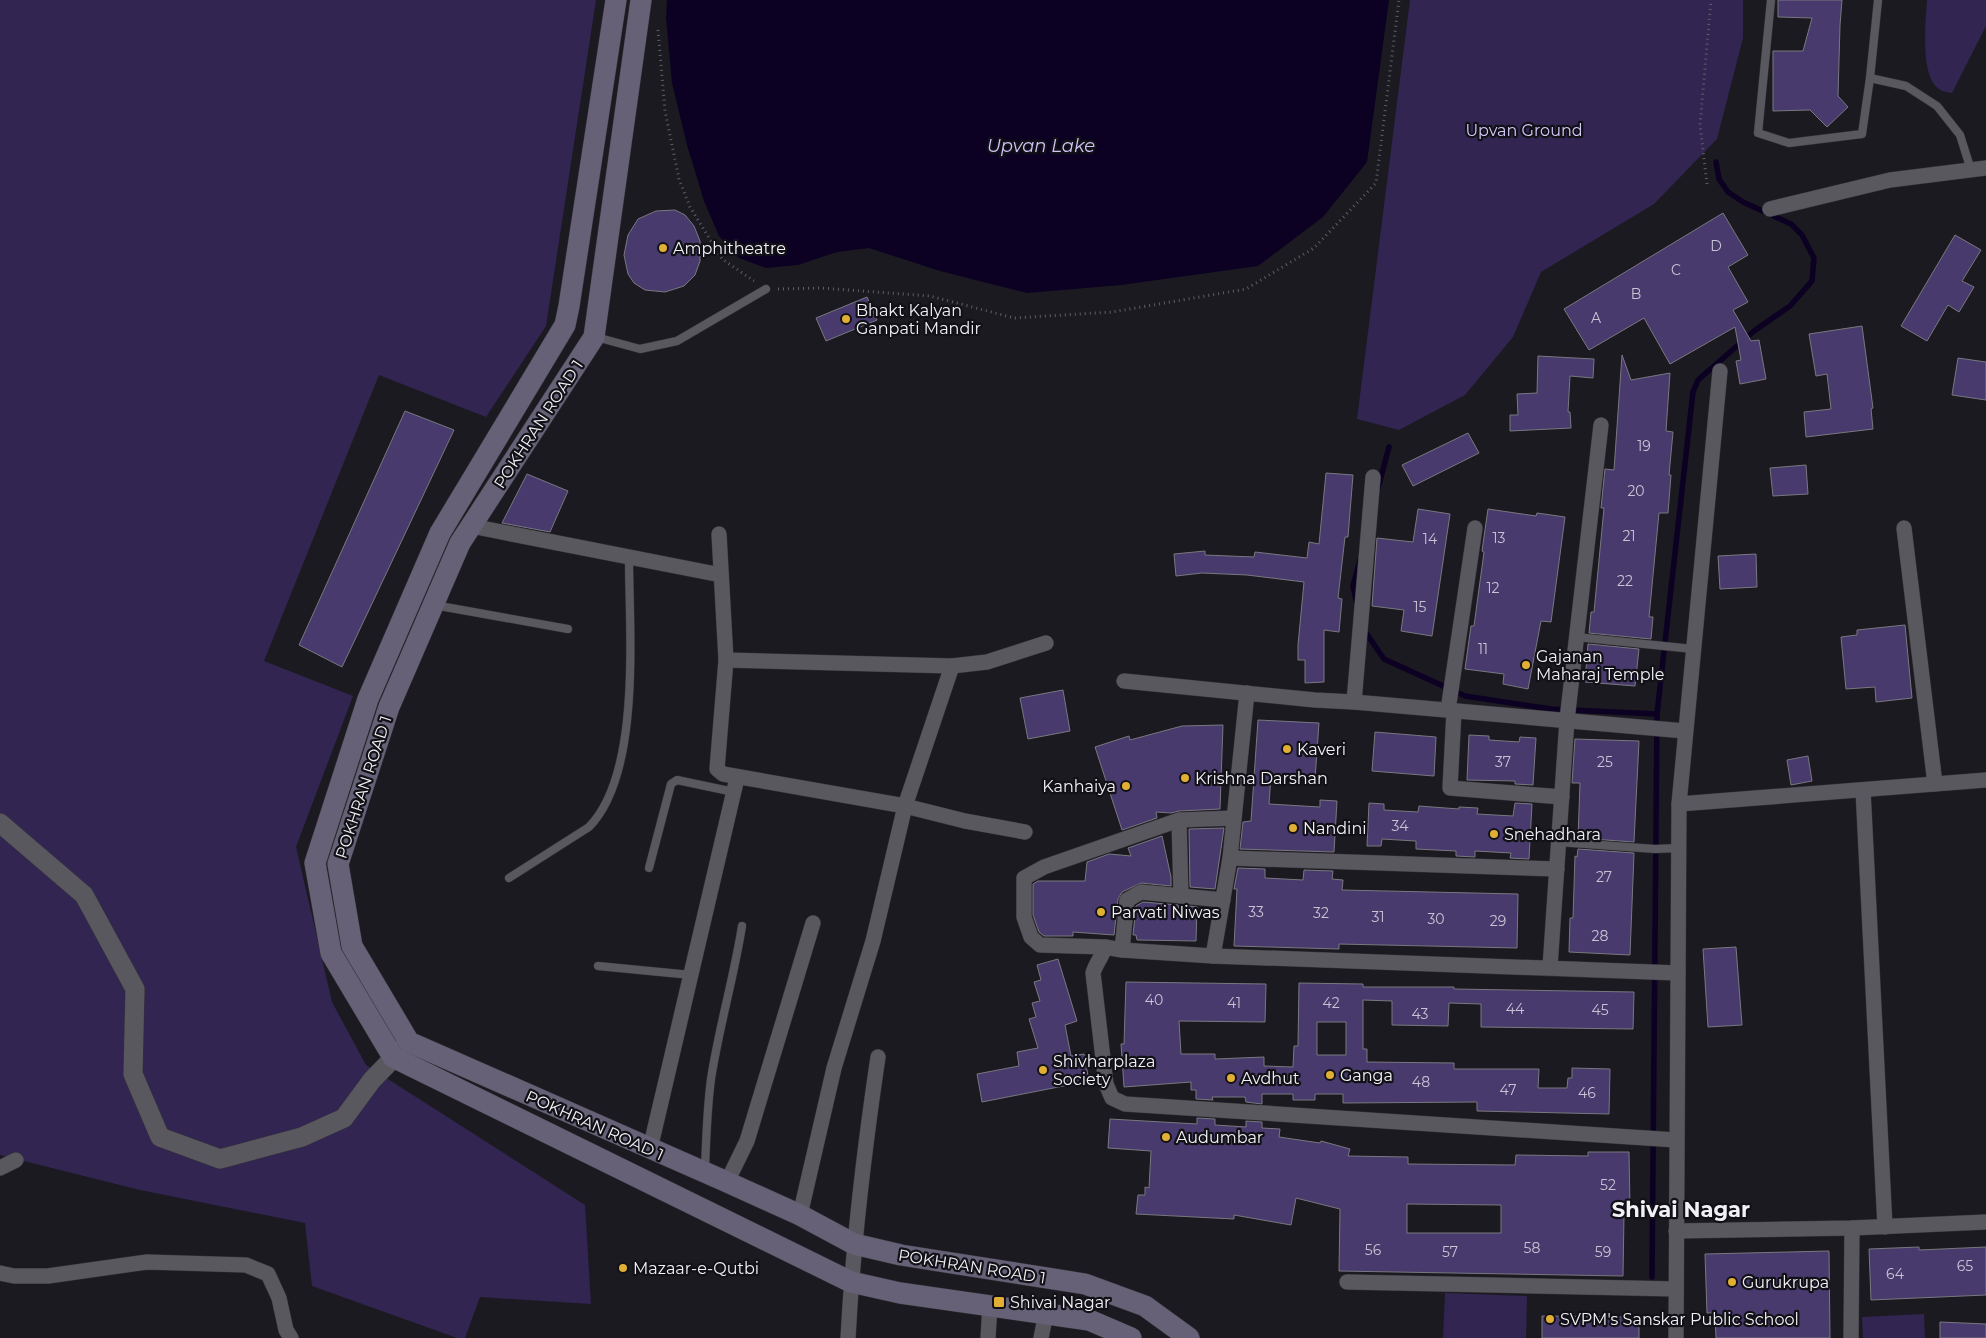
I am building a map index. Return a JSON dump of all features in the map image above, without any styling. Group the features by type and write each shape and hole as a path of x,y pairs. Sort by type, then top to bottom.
{"main road":[{"name":"POKHRAN ROAD 1","path":"616,0 570,306 565,324 440,533 368,699 315,863 331,953 393,1057 851,1282 900,1293 1089,1320 1108,1333 1130,1338"},
{"name":"POKHRAN ROAD 1","path":"641,0 594,337 460,543 389,707 338,864 352,946 408,1042 800,1215 854,1244 901,1256 1084,1284 1145,1306 1189,1338"},
{"path":"565,324 594,337"}],"street":[{"path":"1770,209 1890,180 1986,168"},
{"path":"1676,1338 1679,804 1720,371"},
{"path":"1550,967 1567,720 1601,425"},
{"path":"1354,702 1373,477"},
{"path":"471,526 722,575"},
{"path":"1476,528 1451,710 1450,788 1562,797"},
{"path":"1904,528 1935,784"},
{"path":"719,534 726,660 717,769 735,785 905,806 974,823 1025,832"},
{"path":"726,660 952,666 987,662 1046,642"},
{"path":"800,1215 834,1068 873,940 905,806 952,666"},
{"path":"1124,681 1685,731"},
{"path":"1213,956 1230,858 1247,693"},
{"path":"1679,804 1986,780"},
{"path":"650,1149 735,785"},
{"path":"1863,790 1885,1227"},
{"path":"1234,818 1179,820 1044,867 1024,878 1024,917 1031,937 1040,945 1105,947 1122,950 1213,956 1678,973"},
{"path":"1179,820 1181,896"},
{"path":"0,823 84,895 135,989 133,1074 160,1137 220,1159 302,1137 344,1118 393,1057 408,1042"},
{"path":"1230,858 1557,869"},
{"path":"1122,950 1127,900 1141,892 1223,900"},
{"path":"727,1182 747,1141 812,923"},
{"path":"1105,947 1093,973 1106,1084 1112,1098 1125,1104 1676,1140"},
{"path":"848,1338 854,1244 863,1152 878,1057"},
{"path":"0,1168 16,1160"},
{"path":"1676,1230 1852,1228 1986,1222"},
{"path":"1851,1338 1852,1228"},
{"path":"0,1273 14,1276 48,1276 147,1262 246,1265 268,1274 279,1298 286,1330 291,1338"},
{"path":"1346,1282 1676,1288"},
{"path":"988,1338 990,1306"},
{"path":"1041,1338 1046,1314"}],"lane":[{"path":"1771,0 1758,133 1789,143 1862,134 1878,0"},
{"path":"1870,78 1906,86 1937,106 1960,135 1971,170"},
{"path":"594,337 640,349 678,341 766,289"},
{"path":"509,878 589,827 598,818 611,793 623,750 629,707 629,557"},
{"path":"434,605 568,629"},
{"path":"1576,637 1693,650"},
{"path":"648,868 671,784 677,780 735,785"},
{"path":"1558,842 1655,849 1679,848"},
{"path":"705,1173 707,1118 712,1078 742,926"},
{"path":"598,966 691,975"}],"path":[{"path":"658,28 664,111 679,179 690,207 722,259 766,289 821,288 930,296 1014,318 1112,312 1246,289 1314,248 1376,184 1399,0"},
{"path":"1708,184 1700,125 1710,0"}],"green space":[{"path":"0,0 596,0 546,326 486,417 379,375 264,661 353,696 296,847 332,1002 366,1065 585,1205 591,1304 480,1297 465,1338 457,1338 312,1286 305,1223 140,1190 0,1155"},
{"name":"Upvan Ground","path":"1410,0 1743,0 1743,38 1717,139 1654,204 1541,272 1513,337 1465,395 1399,430 1357,419"},
{"path":"1927,0 1986,0 1986,26 1952,93 1941,90 1934,84 1929,74 1925,49"},
{"path":"1445,1293 1527,1296 1526,1338 1443,1338"},
{"path":"1924,1314 1925,1338 1863,1338 1862,1317"}],"water":[{"name":"Upvan Lake","path":"667,0 1389,0 1367,162 1323,217 1258,266 1121,285 1027,293 940,271 869,248 837,252 798,265 766,268 739,258 719,236 704,201 687,145 672,83 666,18"}],"building":[{"path":"1778,0 1842,0 1838,96 1848,107 1827,127 1810,110 1773,111 1773,51 1803,51 1812,18 1778,17"},
{"name":"Amphitheatre","path":"675,210 685,215 694,226 700,241 700,261 695,275 684,286 665,292 645,290 634,283 628,274 624,255 628,235 638,219 656,211"},
{"path":"1723,213 1748,255 1728,267 1748,302 1733,310 1751,341 1759,340 1766,379 1740,384 1736,361 1741,360 1735,327 1670,364 1644,318 1589,350 1564,309"},
{"path":"1955,235 1981,250 1962,281 1974,287 1959,312 1948,305 1927,341 1901,326"},
{"name":"Bhakt Kalyan Ganpati Mandir","path":"867,297 877,320 826,341 816,318"},
{"path":"1862,326 1873,408 1871,409 1873,429 1806,437 1804,412 1831,409 1827,374 1816,376 1809,334"},
{"path":"1622,355 1631,380 1670,373 1666,431 1673,432 1669,475 1671,475 1668,513 1659,513 1649,617 1653,617 1651,639 1589,633 1591,612 1594,612 1604,508 1601,508 1605,469 1614,470"},
{"path":"1538,356 1594,359 1593,378 1570,376 1568,412 1570,412 1571,428 1510,431 1510,415 1518,415 1517,394 1537,393"},
{"path":"1958,358 1986,362 1986,400 1952,395"},
{"path":"405,411 454,430 342,667 299,645"},
{"path":"1468,433 1479,453 1413,486 1402,465"},
{"path":"1806,465 1808,494 1773,496 1770,468"},
{"path":"1326,473 1353,475 1348,537 1345,537 1338,598 1342,599 1339,632 1324,630 1324,682 1305,683 1305,660 1298,660 1304,582 1247,575 1202,573 1176,576 1174,554 1205,551 1205,555 1254,557 1255,552 1307,558 1309,542 1319,544"},
{"path":"527,474 568,491 550,532 502,523"},
{"path":"1418,509 1450,514 1432,636 1401,631 1404,610 1372,606 1377,538 1413,542"},
{"path":"1488,509 1536,516 1537,513 1565,517 1551,622 1541,621 1528,689 1503,684 1504,674 1465,669 1471,626 1474,626"},
{"path":"1756,554 1757,587 1720,589 1718,556"},
{"path":"1905,625 1912,698 1876,702 1875,687 1846,689 1841,637 1857,635 1857,630"},
{"path":"1588,644 1639,649 1635,686 1585,682"},
{"path":"1063,690 1070,731 1028,739 1020,698"},
{"path":"1258,720 1319,723 1315,779 1271,776 1269,804 1320,807 1320,800 1337,801 1334,852 1240,849 1243,822 1251,821"},
{"name":"Krishna Darshan","path":"1223,725 1220,809 1171,813 1156,812 1157,818 1122,830 1095,747 1129,736 1130,740 1182,726"},
{"path":"1375,732 1436,737 1434,776 1372,771"},
{"path":"1469,735 1489,736 1489,740 1519,742 1520,737 1536,738 1533,785 1515,784 1515,781 1467,780"},
{"path":"1575,739 1639,741 1634,842 1578,838 1580,783 1572,783"},
{"path":"1808,756 1812,781 1791,785 1787,760"},
{"path":"1369,803 1384,804 1384,810 1418,812 1419,806 1459,809 1459,807 1478,808 1477,814 1513,816 1515,803 1532,804 1529,859 1510,858 1511,853 1475,851 1475,857 1456,856 1456,851 1416,849 1416,841 1382,839 1381,846 1367,846"},
{"path":"1224,828 1215,889 1190,887 1189,829"},
{"path":"1162,836 1171,877 1171,886 1141,883 1122,892 1118,899 1114,935 1073,932 1073,936 1044,936 1039,932 1033,915 1033,884 1038,881 1085,881 1087,862 1109,854 1131,856 1128,848"},
{"path":"1578,849 1634,853 1630,955 1569,952 1570,918 1573,918 1575,856 1577,857"},
{"path":"1238,868 1265,869 1265,878 1303,880 1304,870 1333,871 1332,879 1343,880 1342,890 1518,894 1517,948 1339,944 1339,949 1234,946 1237,889 1234,889"},
{"path":"1143,902 1178,905 1181,918 1182,905 1197,907 1196,941 1137,940 1136,935 1133,935 1136,906"},
{"path":"1736,947 1742,1025 1708,1027 1703,949"},
{"path":"1058,959 1077,1021 1065,1025 1071,1056 1084,1054 1089,1081 982,1102 977,1074 1019,1066 1017,1052 1038,1048 1029,1019 1036,1017 1032,1003 1040,1001 1034,982 1041,980 1037,965"},
{"path":"1126,982 1266,984 1265,1022 1179,1021 1181,1054 1215,1054 1215,1059 1264,1057 1264,1066 1293,1067 1294,1046 1298,1046 1299,983 1363,984 1363,987 1454,987 1454,989 1634,992 1633,1029 1481,1027 1481,1004 1449,1003 1448,1026 1392,1025 1392,1001 1363,1000 1363,1049 1367,1049 1367,1062 1454,1063 1454,1069 1539,1069 1538,1088 1567,1088 1568,1078 1572,1078 1572,1068 1610,1069 1609,1114 1477,1111 1477,1102 1343,1103 1343,1094 1315,1094 1315,1100 1293,1100 1293,1094 1262,1094 1262,1104 1246,1102 1245,1097 1212,1097 1213,1100 1196,1099 1196,1090 1191,1090 1191,1082 1124,1087 1121,1044 1124,1044","holes":["1317,1022 1346,1022 1346,1055 1317,1055"]},
{"path":"1197,1118 1215,1119 1215,1125 1246,1127 1246,1121 1262,1122 1262,1128 1280,1129 1279,1137 1320,1143 1321,1141 1350,1149 1348,1156 1408,1157 1408,1164 1515,1165 1516,1155 1588,1156 1588,1152 1629,1152 1630,1208 1628,1208 1628,1215 1624,1215 1623,1276 1339,1271 1340,1209 1296,1198 1291,1225 1234,1215 1234,1219 1136,1214 1138,1195 1145,1195 1145,1187 1149,1188 1151,1151 1108,1148 1110,1119 1197,1124","holes":["1407,1204 1501,1205 1501,1233 1407,1233"]},
{"path":"1919,1247 1919,1250 1986,1247 1986,1295 1871,1300 1869,1249"},
{"path":"1829,1251 1830,1338 1716,1338 1715,1313 1707,1313 1705,1254"},
{"path":"1542,1316 1639,1317 1639,1338 1542,1338"},
{"path":"1940,1322 1986,1324 1986,1338 1940,1338"}],"waterway":[{"path":"1652,1277 1657,714 1693,392 1698,380 1754,331 1790,306 1812,281 1814,258 1802,235 1791,224 1743,202 1728,192 1719,179 1716,162"},
{"path":"1378,488 1389,447"},
{"path":"1357,604 1353,586 1360,560"},
{"path":"1364,630 1384,659 1465,696 1551,709 1657,714"}],"place":[{"name":"Amphitheatre","path":"663,248"},
{"name":"Bhakt Kalyan Ganpati Mandir","path":"846,319"},
{"name":"Gajanan Maharaj Temple","path":"1526,665"},
{"name":"Kaveri","path":"1287,749"},
{"name":"Krishna Darshan","path":"1185,778"},
{"name":"Kanhaiya","path":"1126,786"},
{"name":"Nandini","path":"1293,828"},
{"name":"Snehadhara","path":"1494,834"},
{"name":"Parvati Niwas","path":"1101,912"},
{"name":"Shivharplaza Society","path":"1043,1070"},
{"name":"Ganga","path":"1330,1075"},
{"name":"Avdhut","path":"1231,1078"},
{"name":"Audumbar","path":"1166,1137"},
{"name":"Mazaar-e-Qutbi","path":"623,1268"},
{"name":"Gurukrupa","path":"1732,1282"},
{"name":"Shivai Nagar","path":"999,1302"},
{"name":"SVPM's Sanskar Public School","path":"1550,1319"}],"district":[{"name":"Shivai Nagar","path":"1681,1210"}]}
